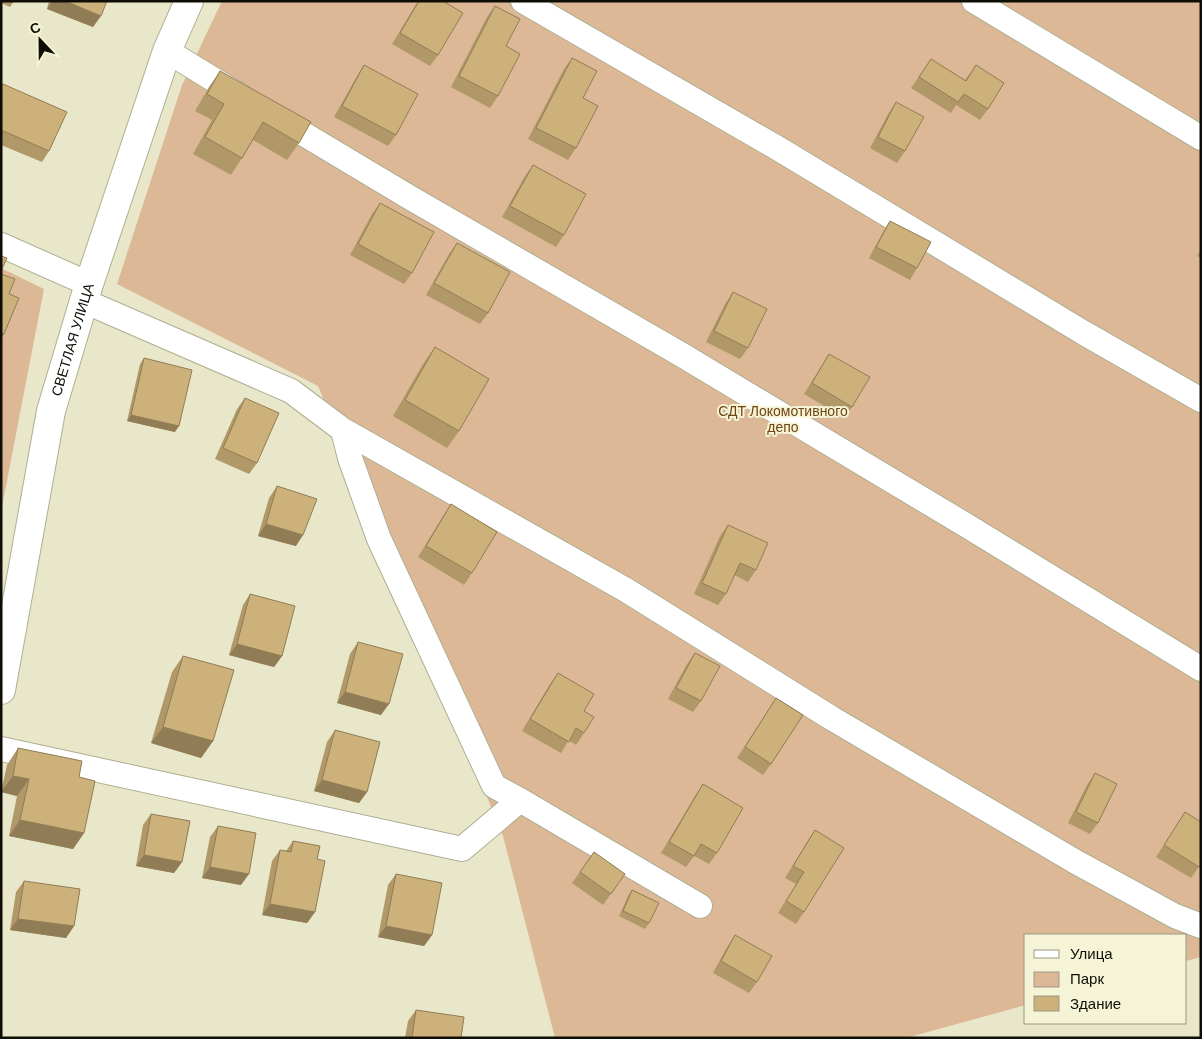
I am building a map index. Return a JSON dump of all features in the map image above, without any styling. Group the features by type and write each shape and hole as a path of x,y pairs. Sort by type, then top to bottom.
{"street":[{"name":"СВЕТЛАЯ УЛИЦА","path":"2,674 51,411 87,293 167,51 189,1"},
{"path":"523,1 779,148 1084,333 1201,400"},
{"path":"974,1 1201,138"},
{"path":"167,51 409,197 690,360 1201,669"},
{"path":"1,245 87,293 291,391 343,430 626,590 833,719 1076,862 1175,916 1201,926"},
{"path":"343,430 350,458 379,540 494,786 700,906"},
{"path":"1,749 462,849 520,800"}],"green space":[{"name":"СДТ Локомотивного депо","path":"222,1 1201,1 1201,957 1187,961 1187,934 1024,934 1024,1006 906,1038 555,1038 503,836 318,386 117,284 182,85"},
{"path":"1,268 44,289 1,512"}],"building":[{"path":"65,1 107,1 101,16"},
{"path":"419,1 443,1 463,13 438,55 400,33"},
{"path":"495,6 520,19 506,46 520,54 498,96 459,76"},
{"path":"572,58 597,71 583,98 598,106 576,148 536,128"},
{"path":"931,59 966,81 976,65 1004,83 988,109 964,94 958,102 919,77"},
{"path":"364,65 418,94 396,135 342,106"},
{"path":"220,71 311,122 299,143 263,122 242,158 205,137 224,104 207,94"},
{"path":"3,84 67,112 49,151 1,130 1,87"},
{"path":"896,102 924,117 905,151 878,137"},
{"path":"533,165 586,194 564,235 510,206"},
{"path":"380,203 434,232 412,273 358,244"},
{"path":"890,221 931,242 917,268 876,247"},
{"path":"457,243 510,272 488,313 434,283"},
{"path":"1,256 7,258 1,271"},
{"path":"1,274 15,279 9,294 19,298 4,334 1,333"},
{"path":"733,292 767,309 748,348 714,331"},
{"path":"435,347 489,379 459,431 405,400"},
{"path":"829,354 870,377 852,407 812,383"},
{"path":"144,358 192,370 179,426 131,415"},
{"path":"245,398 279,413 257,463 223,448"},
{"path":"277,486 317,499 303,535 266,524"},
{"path":"451,504 497,532 472,573 426,546"},
{"path":"728,525 768,543 756,570 740,563 726,594 702,583"},
{"path":"250,594 295,606 282,656 237,644"},
{"path":"358,642 403,654 389,704 345,692"},
{"path":"695,653 720,666 701,701 676,688"},
{"path":"183,656 234,670 213,741 163,727"},
{"path":"558,673 594,694 584,711 594,717 584,733 576,728 569,742 530,719"},
{"path":"776,698 803,715 771,764 745,747"},
{"path":"335,730 380,742 367,792 322,780"},
{"path":"18,748 82,761 79,777 95,781 84,833 20,820 29,779 13,776"},
{"path":"1095,773 1117,784 1098,823 1076,812"},
{"path":"703,784 743,808 717,853 701,844 694,856 669,842"},
{"path":"1185,812 1201,822 1201,864 1199,867 1164,845"},
{"path":"151,814 190,821 182,862 144,855"},
{"path":"218,826 256,833 249,874 210,867"},
{"path":"815,830 844,848 804,912 786,901 804,872 793,866"},
{"path":"293,841 320,846 317,859 325,861 315,912 270,904 280,850 291,852"},
{"path":"594,852 625,874 611,894 580,872"},
{"path":"396,874 442,883 432,935 386,926"},
{"path":"24,881 80,889 74,926 18,919"},
{"path":"632,890 659,903 649,923 623,911"},
{"path":"735,935 772,956 757,982 721,961"},
{"path":"416,1010 464,1017 461,1038 412,1038"}]}
